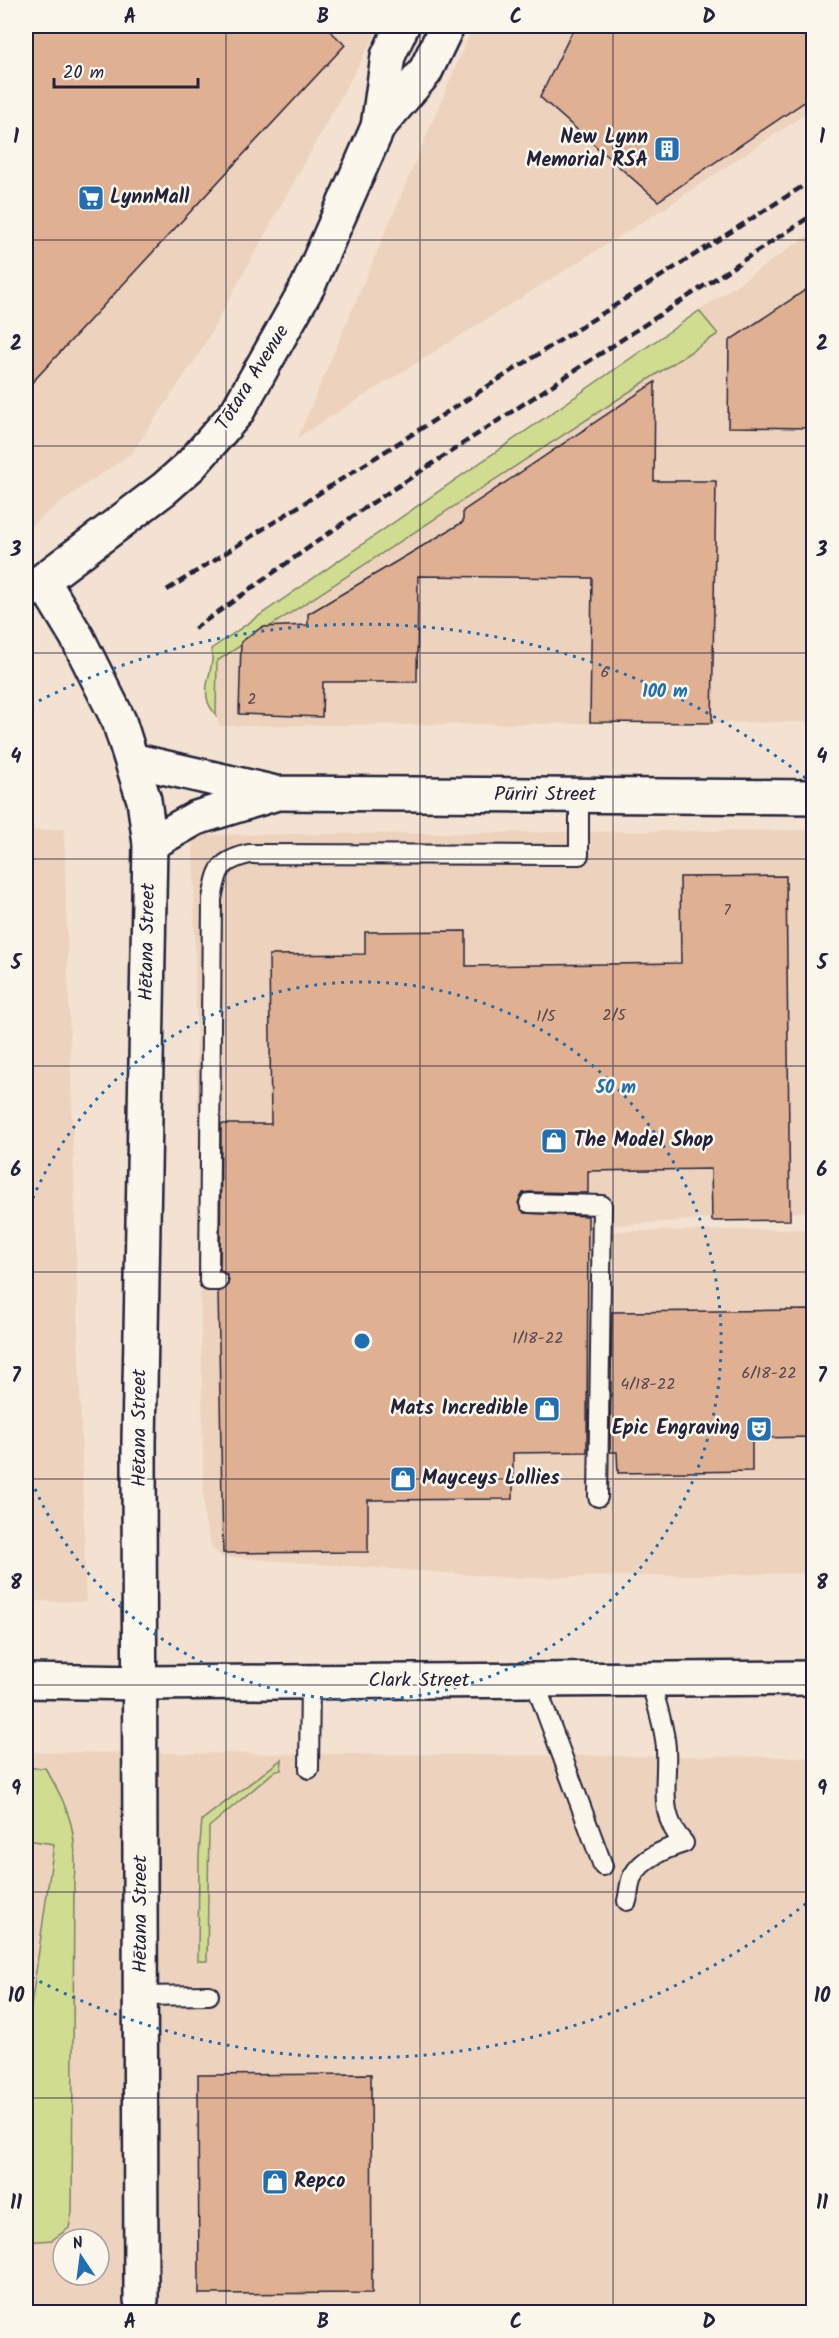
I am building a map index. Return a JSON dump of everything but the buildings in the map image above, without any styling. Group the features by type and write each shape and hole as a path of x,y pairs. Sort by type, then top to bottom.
{"street":[{"name":"Tōtara Avenue","path":"34,587 164,489 191,465 237,412 308,286 378,128 388,56 402,26"},
{"name":"Tōtara Avenue","path":"378,128 425,72 447,26"},
{"name":"Hētana Street","path":"34,587 77,637 119,721 144,800 150,844 139,1442 141,2300"},
{"name":"Pūriri Street","path":"132,760 276,793 813,797"},
{"name":"Pūriri Street","path":"150,844 196,818 276,793"},
{"name":"Clark Street","path":"26,1681 141,1683 813,1678"}],"lane":[{"path":"218,1281 209,1281 212,899 218,871 232,858 249,854 579,855 579,795"},
{"path":"529,1203 602,1205 598,1497"},
{"path":"627,1901 632,1877 647,1860 665,1849 684,1843 672,1829 666,1806 666,1747 650,1679"},
{"path":"534,1680 603,1866"},
{"path":"309,1681 309,1769"},
{"path":"141,1996 209,1995"}],"shaded area":[{"path":"26,26 380,26 198,356 131,454 26,529"},
{"path":"473,26 813,26 813,109 665,208 298,437"},
{"path":"813,232 813,722 219,726 216,715 217,662 718,334 699,311"},
{"path":"64,829 86,1602 26,1601 26,831"},
{"path":"813,830 813,1211 527,1232 813,1229 813,1573 513,1578 222,1557 212,1548 204,1518 193,835"},
{"path":"26,1752 813,1757 813,2312 26,2312"}],"green space":[{"path":"699,311 718,334 217,661 216,715 209,705 207,695 212,662 211,649"},
{"path":"282,1759 281,1770 276,1770 209,1827 207,1961 198,1961 199,1855 202,1820"},
{"path":"26,1768 45,1768 61,1797 71,1823 75,1866 72,2212 69,2227 51,2227 51,2240 26,2242 26,2042 54,1844 27,1840 30,1810 26,1809"}],"railway":[{"path":"167,590 814,179"},
{"path":"194,629 363,509 814,214"}],"place":[{"name":"New Lynn Memorial RSA","path":"667,149"},
{"name":"LynnMall","path":"91,198"},
{"name":"The Model Shop","path":"554,1141"},
{"name":"Mats Incredible","path":"547,1409"},
{"name":"Epic Engraving","path":"759,1429"},
{"name":"Mayceys Lollies","path":"403,1479"},
{"name":"Repco","path":"275,2182"}]}
